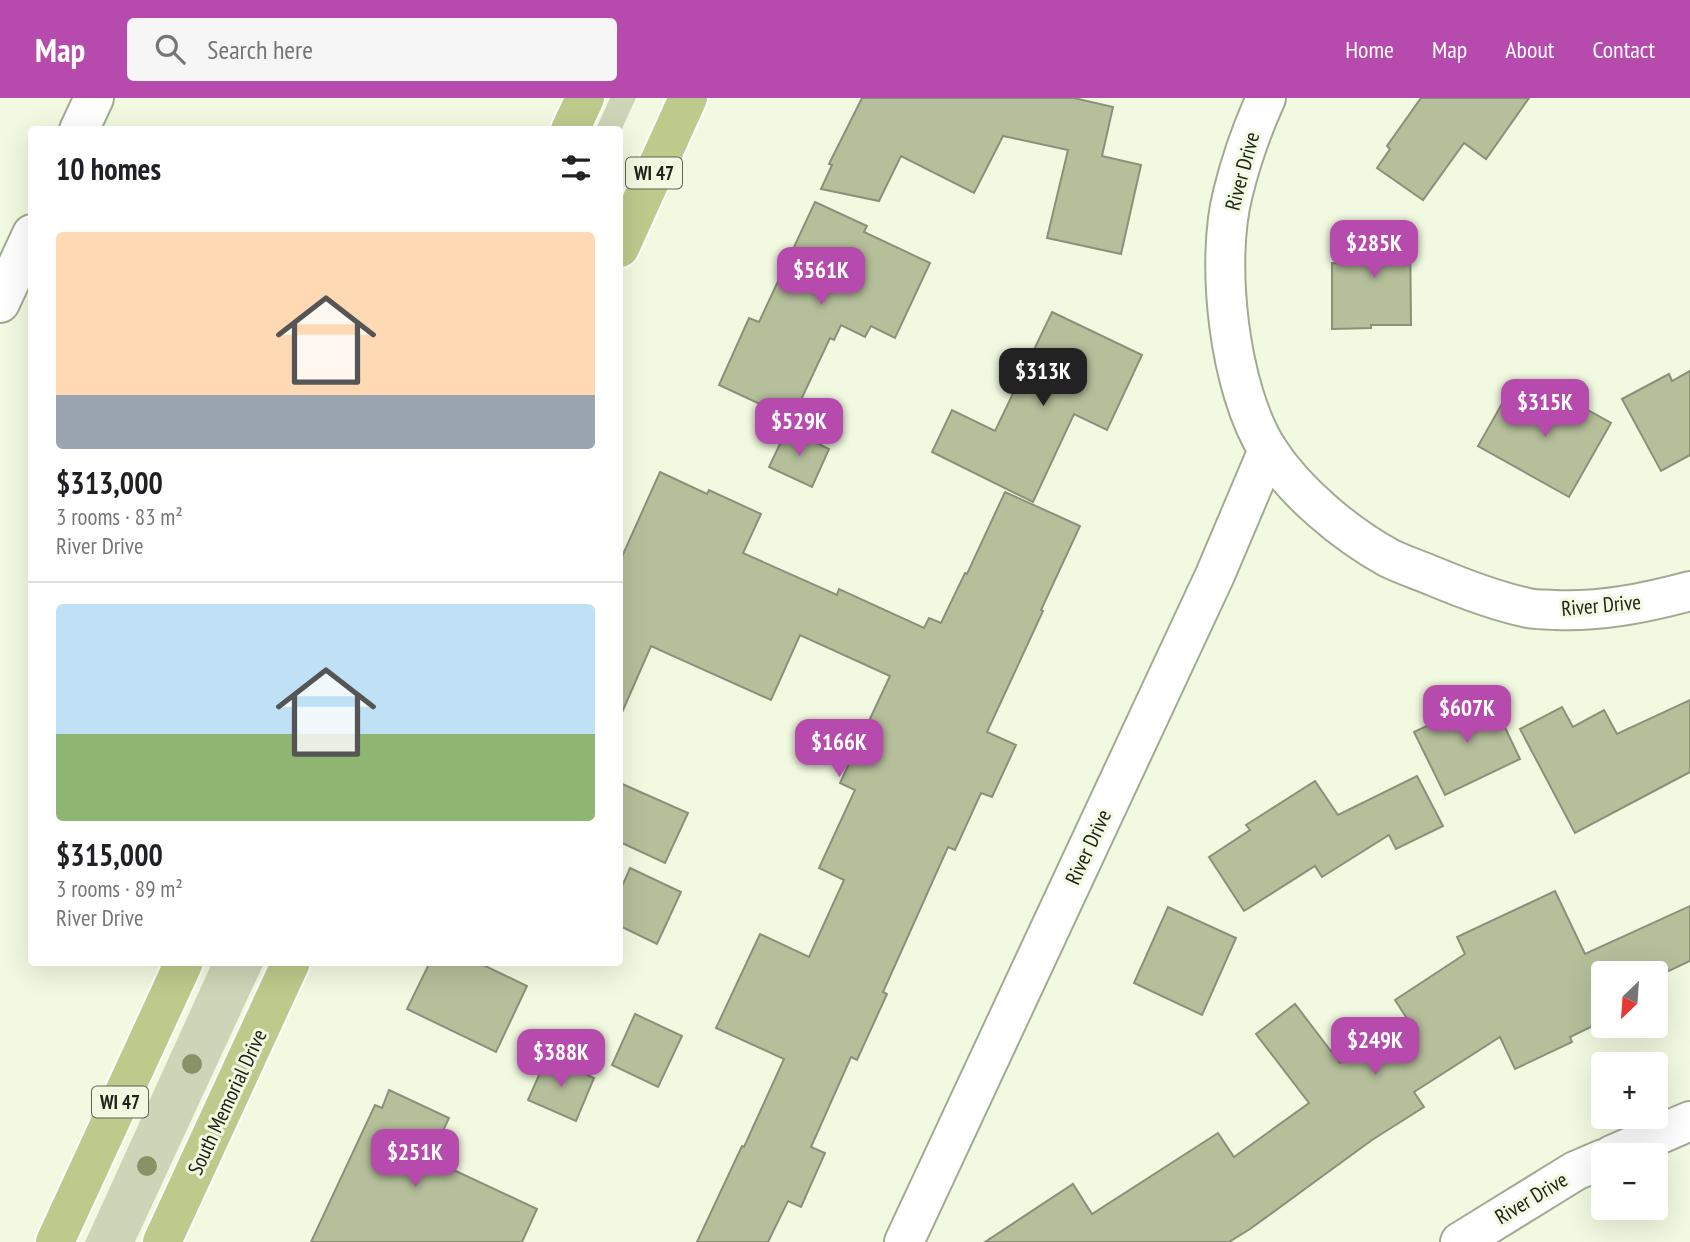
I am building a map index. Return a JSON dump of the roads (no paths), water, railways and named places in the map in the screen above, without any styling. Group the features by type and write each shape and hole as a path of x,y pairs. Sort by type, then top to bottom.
{"main road":[{"path":"572,126 585,98"},
{"name":"WI 47","path":"623,241 688,98"},
{"name":"WI 47","path":"55,1242 182,966"},
{"name":"South Memorial Drive","path":"162,1242 289,966"}],"street":[{"path":"81,126 94,98"},
{"name":"River Drive","path":"1266,98 1252,130 1232,194 1225,242 1227,289 1239,379 1251,417 1268,450 1296,484 1346,531 1390,558 1481,596 1530,608 1572,610 1617,608 1690,591"},
{"path":"0,303 28,243"},
{"name":"River Drive","path":"904,1242 1209,588 1268,450"},
{"path":"1640,1143 1690,1121"},
{"name":"River Drive","path":"1460,1242 1575,1171 1591,1164"}]}
